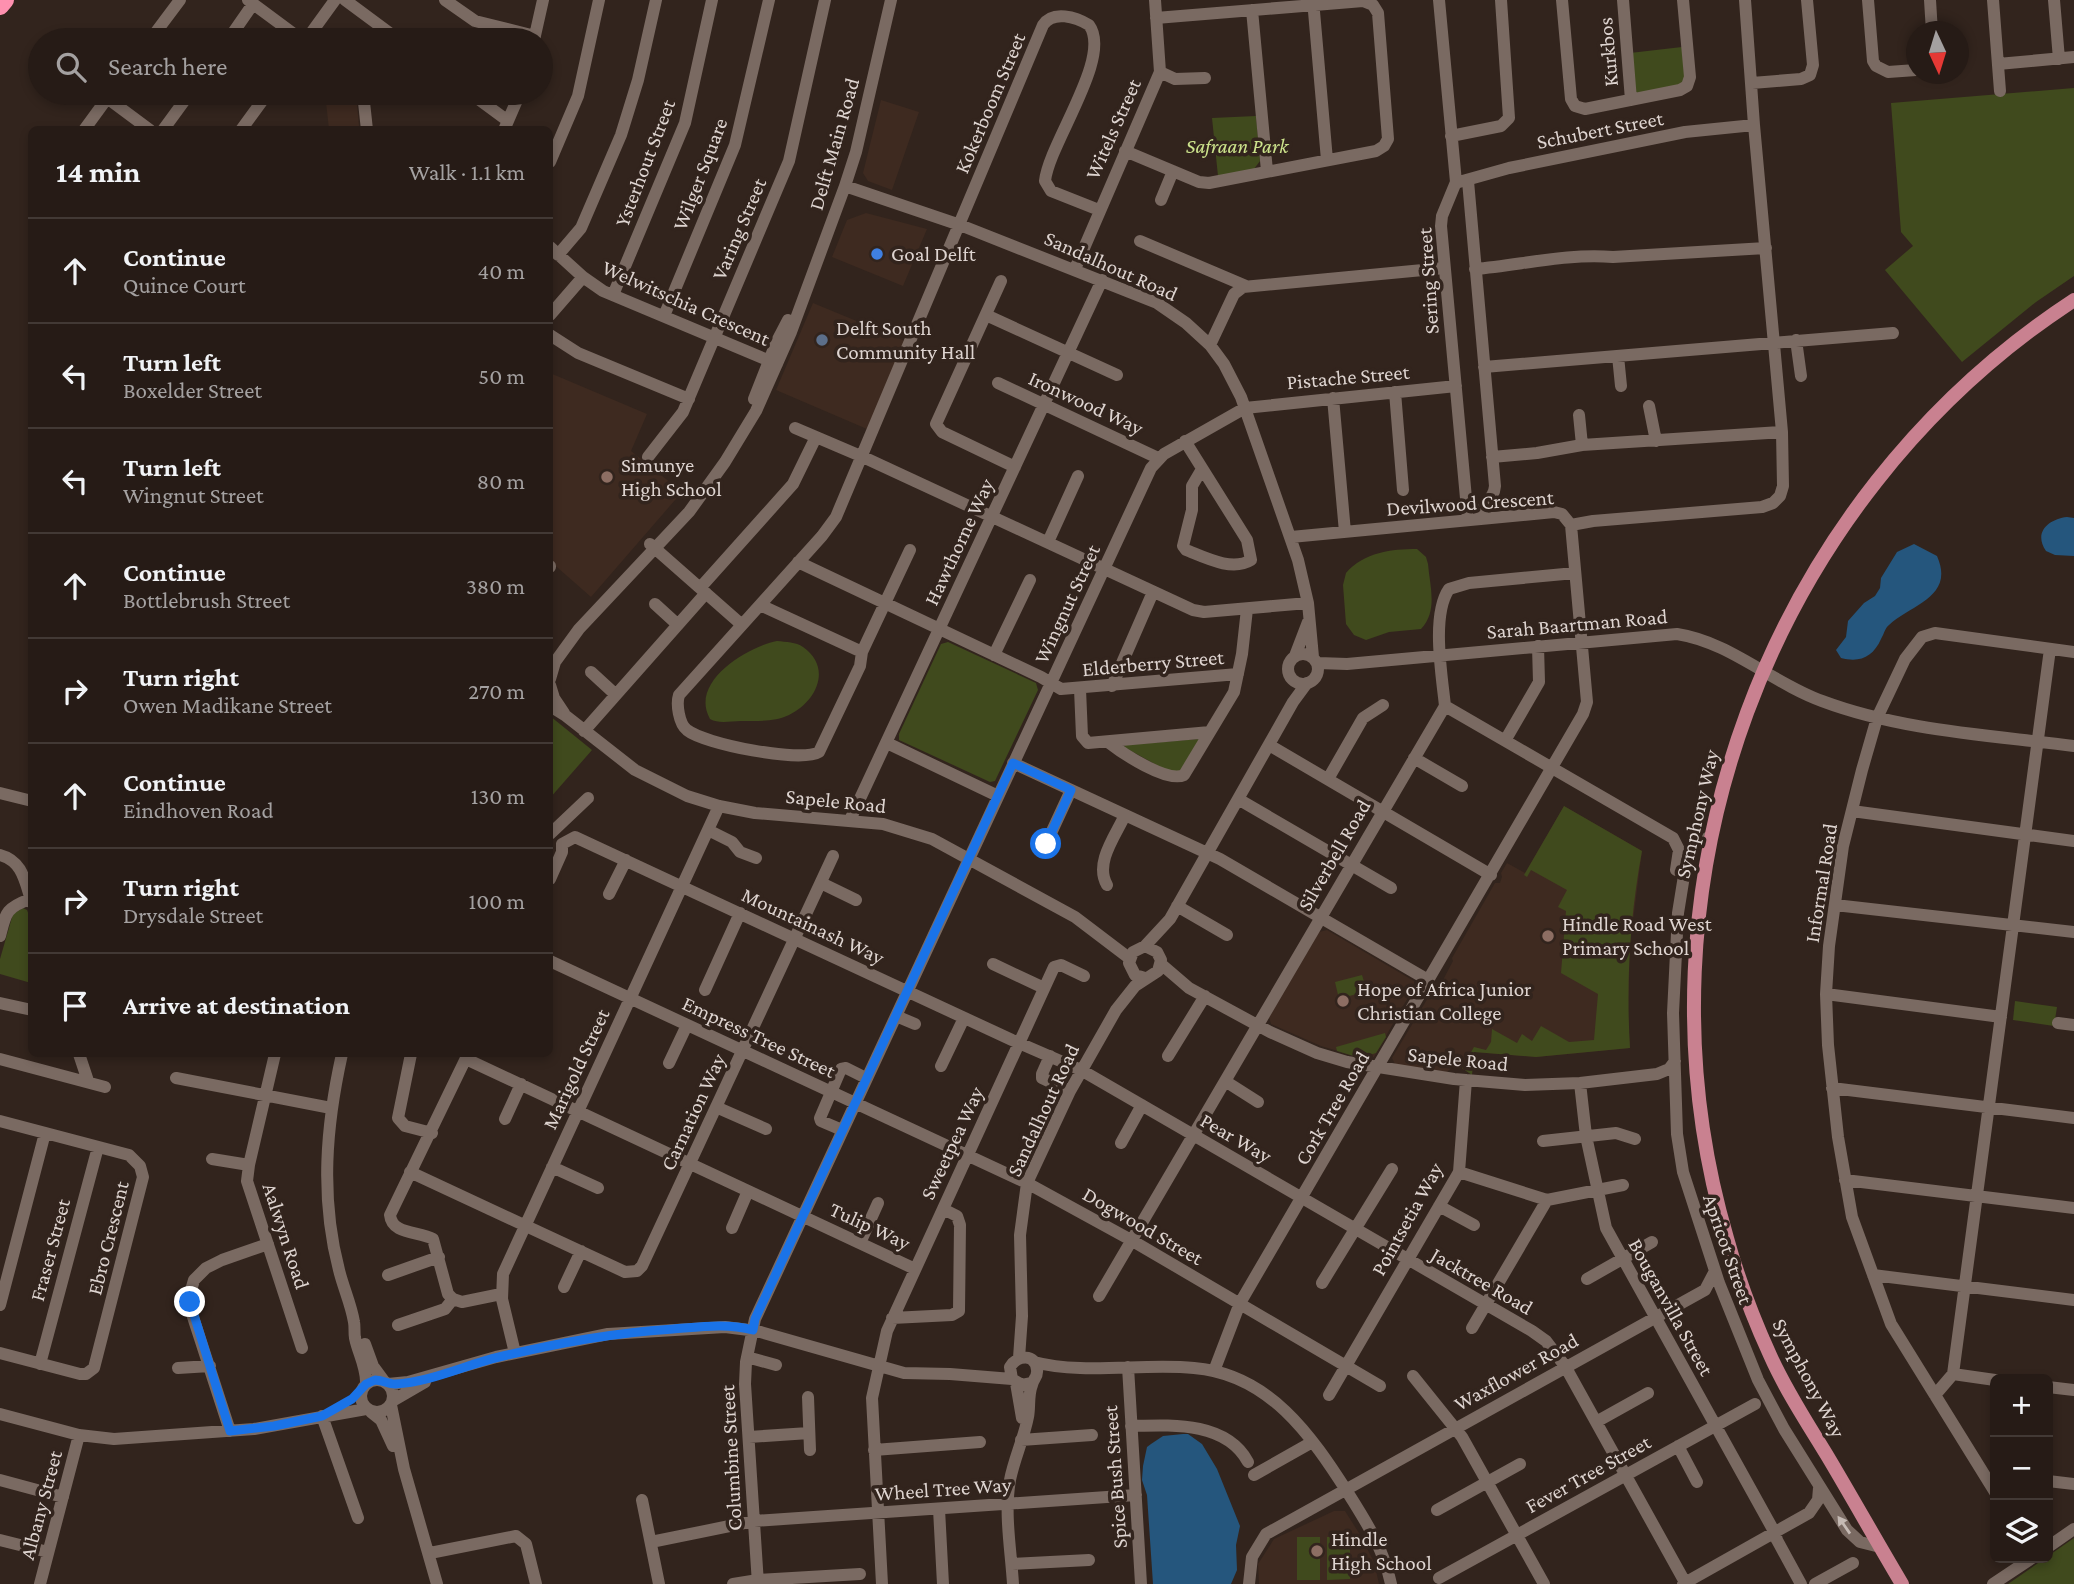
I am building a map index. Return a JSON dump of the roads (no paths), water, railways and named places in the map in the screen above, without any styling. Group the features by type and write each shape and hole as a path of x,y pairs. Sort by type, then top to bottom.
{"highway":[{"path":"0,6 5,0"}],"main road":[{"name":"Symphony Way","path":"1902,1584 1769,1356 1740,1279 1716,1198 1703,1128 1694,1014 1702,883 1735,742 1763,671 1799,597 1824,554 1854,509 1890,463 1934,415 1981,371 2037,325 2074,300"}],"street":[{"path":"159,28 180,0"},
{"path":"313,28 335,0"},
{"path":"345,0 383,28"},
{"path":"445,0 475,21 500,28"},
{"path":"537,28 543,0"},
{"path":"553,155 578,96 599,0"},
{"path":"554,251 581,228 621,135 638,80 656,0"},
{"name":"Ysterhout Street","path":"613,295 685,123 712,0"},
{"name":"Wilger Square","path":"664,316 735,145 769,0"},
{"name":"Varing Street","path":"648,457 678,419 689,399 789,161 825,0"},
{"name":"Delft Main Road","path":"553,653 624,583 652,546 689,512 725,462 756,411 773,362 803,296 845,186 856,152 891,0"},
{"name":"Witels Street","path":"1075,269 1160,72 1155,0"},
{"name":"Sering Street","path":"1439,0 1451,136 1462,181 1441,222 1444,268 1455,386 1474,520"},
{"path":"1451,136 1501,126 1509,118 1501,0"},
{"path":"1563,0 1571,99 1573,104 1585,109 1679,90 1689,83 1683,0"},
{"name":"Kurkbos","path":"1623,0 1631,100"},
{"path":"1571,525 1762,507 1773,503 1780,496 1783,486 1782,432 1745,0"},
{"path":"1752,83 1801,79 1810,75 1813,65 1807,0"},
{"path":"1868,0 1876,66 1884,72 1906,71"},
{"path":"1930,0 1931,21"},
{"path":"1993,0 2000,91"},
{"path":"2054,0 2059,59"},
{"path":"1125,151 1209,183 1379,150 1388,139 1378,13 1373,5 1363,1 1313,3 1156,18"},
{"path":"235,28 251,2 287,28"},
{"path":"1313,3 1327,159"},
{"path":"1252,10 1267,171"},
{"name":"Kokerboom Street","path":"862,652 860,666 818,752 804,757 721,745 684,728 677,698 836,517 1043,25 1054,16 1089,24 1094,32 1095,55 1045,181 1051,191 1099,210"},
{"path":"1998,64 2074,57"},
{"path":"1160,72 1175,79 1205,78"},
{"path":"87,126 102,105"},
{"path":"121,105 145,126"},
{"path":"166,126 181,105"},
{"path":"244,126 259,105"},
{"path":"364,105 367,126"},
{"path":"484,105 506,125 515,105"},
{"name":"Schubert Street","path":"1462,181 1509,168 1685,132 1754,125"},
{"path":"1161,200 1173,171"},
{"path":"1462,181 1475,269 1495,490 1474,520"},
{"name":"Sandalhout Road","path":"845,186 960,225 1164,307 1210,345 1233,380 1245,408 1291,537 1308,603 1309,618"},
{"path":"1140,241 1246,286"},
{"path":"1475,269 1519,266 1589,255 1613,257 1766,248"},
{"name":"Welwitschia Crescent","path":"554,251 583,277 613,295 773,362"},
{"path":"1210,345 1234,293 1246,286 1444,268"},
{"path":"553,312 583,277"},
{"name":"Hawthorne Way","path":"850,820 1102,280"},
{"path":"1002,281 936,424 942,432 1015,467"},
{"path":"986,315 1117,375"},
{"path":"1484,367 1893,333"},
{"path":"553,337 578,353 689,399"},
{"path":"1796,340 1801,376"},
{"path":"1618,356 1621,386"},
{"name":"Ironwood Way","path":"998,383 1158,458"},
{"name":"Pistache Street","path":"1245,408 1455,386"},
{"path":"1395,392 1403,489"},
{"path":"1333,398 1345,532"},
{"path":"1649,406 1656,441"},
{"path":"1158,458 1245,408"},
{"path":"1579,415 1582,445"},
{"path":"795,428 1197,612 1308,603"},
{"path":"1492,457 1582,445 1782,432"},
{"path":"584,731 678,625 703,591 793,484 816,437"},
{"path":"1185,441 1247,540 1251,555 1248,563 1220,563 1186,550 1183,546 1192,510 1192,486 1202,469"},
{"name":"Wingnut Street","path":"855,1103 1158,458"},
{"path":"1048,542 1078,476"},
{"name":"Devilwood Crescent","path":"1291,537 1558,513 1568,519 1571,525 1582,642"},
{"path":"652,546 742,625"},
{"path":"760,605 862,652 910,550"},
{"name":"Elderberry Street","path":"798,562 1061,689 1238,674 1247,609"},
{"path":"1553,768 1445,706 1440,656 1443,606 1446,594 1452,587 1575,573"},
{"path":"994,655 1030,580"},
{"path":"1112,686 1153,592"},
{"path":"655,604 678,625"},
{"path":"1293,702 1292,678 1288,666 1295,656 1309,618"},
{"path":"1170,919 1130,963 1138,977 1149,977 1158,971 1170,919 1293,702 1312,680 1315,660 1309,618"},
{"name":"Delft Main Road","path":"553,669 579,629"},
{"name":"Sarah Baartman Road","path":"1315,660 1347,664 1664,634 1684,635 1728,652 1779,682 1821,701 1877,718 2074,746"},
{"name":"Informal Road","path":"1990,1479 1891,1324 1852,1217 1832,1088 1826,993 1843,846 1852,811 1877,718 1905,659 1918,640 1935,634 2074,652"},
{"name":"Cork Tree Road","path":"1214,1371 1240,1303 1587,706 1582,642"},
{"path":"1506,739 1539,681 1538,646"},
{"path":"1935,1395 1953,1374 2050,649"},
{"path":"1295,656 1307,654 1315,660"},
{"name":"Sarah Baartman Road","path":"1312,680 1347,664"},
{"path":"591,672 616,695"},
{"path":"1108,742 1124,755 1178,778 1187,772 1234,691 1238,674"},
{"path":"1292,678 1296,682 1312,680"},
{"path":"1080,689 1083,739 1091,743 1210,732"},
{"name":"Sapele Road","path":"553,695 566,716"},
{"path":"1328,779 1368,713 1383,705"},
{"name":"Silverbell Road","path":"1099,1296 1445,706"},
{"name":"Sapele Road","path":"553,708 645,776 687,796 755,813 850,820 883,824 914,832 970,858 1075,917 1102,935 1130,963"},
{"path":"887,743 998,796"},
{"path":"1269,745 1491,875"},
{"path":"1414,758 1462,786"},
{"path":"1013,763 1220,859 1428,980"},
{"name":"Apricot Street","path":"1553,768 1673,838 1679,850 1672,897 1678,912"},
{"path":"1046,844 1071,790"},
{"path":"0,793 28,800"},
{"path":"553,833 588,798"},
{"path":"1238,799 1391,888"},
{"name":"Marigold Street","path":"515,1353 501,1294 503,1273 719,806"},
{"path":"1852,811 2074,841"},
{"path":"1107,885 1102,874 1103,863 1125,815"},
{"path":"562,844 575,837 565,819"},
{"path":"708,830 732,842 740,852 755,858"},
{"name":"Apricot Street","path":"1711,836 1688,851 1678,912 1673,994 1677,1134 1683,1172 1715,1271 1758,1380 1819,1488 1853,1538 1880,1547"},
{"name":"Mountainash Way","path":"575,837 1081,1070"},
{"path":"553,838 562,844"},
{"path":"553,872 562,852 562,844"},
{"path":"0,855 12,859 18,865 28,893"},
{"name":"Carnation Way","path":"410,1172 625,1272 633,1273 640,1269 833,856"},
{"path":"609,894 626,860"},
{"path":"821,883 856,900"},
{"path":"0,936 7,911 15,905 28,902"},
{"path":"1835,905 2074,932"},
{"path":"1177,906 1227,935"},
{"path":"705,990 740,913"},
{"name":"Sapele Road","path":"1102,935 1142,947"},
{"path":"1142,947 1154,949 1160,960"},
{"name":"Sapele Road","path":"1160,960 1189,988"},
{"name":"Empress Tree Street","path":"553,962 1027,1183"},
{"name":"Sandalhout Road","path":"1116,1010 1130,963"},
{"path":"993,964 1044,988"},
{"name":"Sweetpea Way","path":"882,1584 872,1398 877,1367 892,1318 1057,964 1084,976"},
{"name":"Sandalhout Road","path":"1024,1361 1020,1236 1027,1183 1070,1091 1116,1010 1135,986 1149,977"},
{"name":"Sapele Road","path":"1149,977 1189,988 1317,1053 1377,1068 1525,1085 1580,1083 1657,1074 1669,1069 1675,1061"},
{"path":"1826,993 2001,1017"},
{"path":"1168,1056 1205,996"},
{"path":"0,1003 28,1009"},
{"path":"895,1016 915,1024"},
{"path":"941,1066 964,1018"},
{"path":"2058,1023 2074,1026"},
{"path":"669,1063 687,1025"},
{"path":"1050,1056 1042,1078 1070,1091"},
{"path":"80,1057 88,1081"},
{"name":"Aalwyn Road","path":"274,1057 249,1165 248,1186 302,1348"},
{"path":"341,1057 331,1108 327,1149 328,1213 337,1263 365,1368 361,1400 381,1420 404,1469"},
{"path":"410,1057 398,1118 405,1126 432,1133"},
{"path":"467,1057 432,1133 391,1212 391,1223 399,1229 430,1237 435,1242 449,1294 453,1299 462,1302 501,1294"},
{"name":"Tulip Way","path":"469,1057 915,1269"},
{"path":"0,1059 104,1087"},
{"path":"842,1130 821,1121 820,1118 831,1092 843,1068 866,1078"},
{"name":"Pear Way","path":"1081,1070 1407,1260"},
{"path":"1657,1074 1669,1079 1677,1087"},
{"path":"176,1079 331,1108"},
{"name":"Pointsetia Way","path":"1329,1395 1459,1172 1466,1080"},
{"path":"1225,1081 1258,1102"},
{"name":"Bouganvilla Street","path":"1580,1083 1586,1136 1605,1228 1801,1584"},
{"path":"505,1119 521,1084"},
{"path":"1832,1088 2074,1118"},
{"name":"Columbine Street","path":"758,1582 745,1384 747,1357 755,1319 855,1103"},
{"path":"1121,1143 1142,1105"},
{"path":"716,1107 766,1129"},
{"name":"Ebro Crescent","path":"0,1121 134,1158 143,1177 95,1365 89,1373 83,1374 0,1353"},
{"path":"0,1305 45,1133"},
{"path":"1543,1142 1620,1133 1635,1139"},
{"name":"Fraser Street","path":"40,1364 98,1147"},
{"path":"212,1159 249,1165"},
{"path":"552,1167 598,1188"},
{"path":"1322,1283 1392,1169"},
{"path":"1459,1172 1547,1200 1623,1185"},
{"path":"1845,1180 2074,1208"},
{"name":"Dogwood Street","path":"1027,1183 1131,1240 1380,1386"},
{"path":"732,1228 748,1191"},
{"path":"1472,1328 1547,1200"},
{"path":"860,1243 878,1202"},
{"path":"1439,1206 1474,1225"},
{"path":"892,1318 952,1315 959,1311 960,1225 957,1216 943,1209"},
{"path":"1587,1279 1652,1242"},
{"path":"230,1431 191,1309 190,1294 194,1280 206,1268 268,1244"},
{"path":"564,1287 581,1251"},
{"path":"388,1275 439,1257"},
{"name":"Jacktree Road","path":"1407,1260 1546,1341 1565,1366 1685,1584"},
{"path":"1715,1271 1705,1290 1725,1298"},
{"path":"1873,1275 2074,1300"},
{"name":"Waxflower Road","path":"1249,1584 1252,1558 1266,1534 1705,1290"},
{"path":"398,1325 445,1309 453,1299"},
{"path":"354,1322 363,1336 373,1366 394,1394 404,1469 438,1584"},
{"path":"325,1415 375,1380 386,1383 437,1375 515,1353 608,1334 699,1327 741,1327 877,1367 912,1374 950,1374 1014,1381 1022,1385 1084,1368"},
{"path":"747,1357 776,1365"},
{"path":"1022,1435 1010,1371 1024,1361"},
{"path":"1013,1584 1008,1504 1033,1381 1038,1373 1024,1361"},
{"path":"950,1374 1024,1361 1084,1368 1175,1367 1214,1371 1256,1388 1292,1415 1313,1440 1381,1548 1391,1584"},
{"path":"178,1368 210,1366"},
{"name":"Spice Bush Street","path":"1128,1367 1141,1584"},
{"path":"1953,1374 1990,1379"},
{"path":"0,1414 79,1435 114,1439 230,1431 274,1426 325,1415 369,1410 383,1412 393,1402 437,1375"},
{"path":"1413,1376 1455,1428 1544,1584"},
{"path":"2053,1388 2074,1390"},
{"path":"1596,1422 1648,1393"},
{"path":"808,1397 810,1450"},
{"name":"Fever Tree Street","path":"1439,1578 1755,1404"},
{"path":"325,1415 358,1518"},
{"path":"1131,1426 1180,1425 1201,1429 1231,1442 1248,1462"},
{"path":"749,1437 809,1433"},
{"name":"Albany Street","path":"40,1584 79,1435"},
{"path":"1022,1435 1092,1435"},
{"path":"874,1450 979,1442"},
{"path":"1254,1475 1307,1445"},
{"path":"1678,1446 1697,1482"},
{"path":"1437,1510 1521,1464"},
{"path":"0,1480 63,1497"},
{"path":"2053,1482 2074,1484"},
{"path":"1685,1584 1813,1509 1818,1500 1819,1488"},
{"name":"Wheel Tree Way","path":"651,1542 754,1521 1136,1495"},
{"path":"642,1500 659,1584"},
{"path":"939,1509 943,1584"},
{"path":"2053,1544 2074,1529"},
{"path":"430,1553 516,1536 526,1544 536,1584"},
{"path":"0,1540 48,1552"},
{"path":"1012,1564 1088,1560"},
{"path":"1815,1584 1853,1563"},
{"path":"1993,1584 2024,1563"},
{"path":"733,1584 860,1574"}],"water":[{"path":"2074,518 2074,556 2055,555 2046,551 2042,544 2042,532 2054,520"},
{"path":"1914,544 1937,556 1941,570 1936,590 1888,626 1870,654 1854,660 1841,658 1836,650 1846,637 1848,621 1864,603 1875,596 1880,588 1881,578 1897,552"},
{"path":"1188,1434 1202,1444 1217,1469 1240,1526 1236,1545 1237,1570 1231,1584 1153,1584 1147,1495 1142,1480 1147,1447 1163,1436"}],"place":[{"name":"Goal Delft","path":"877,254"},
{"name":"Delft South Community Hall","path":"822,340"},
{"name":"Simunye High School","path":"607,477"},
{"name":"Hindle Road West Primary School","path":"1548,936"},
{"name":"Hope of Africa Junior Christian College","path":"1343,1001"},
{"name":"Hindle High School","path":"1317,1551"}],"park label":[{"name":"Safraan Park","path":"1237,146"}]}
